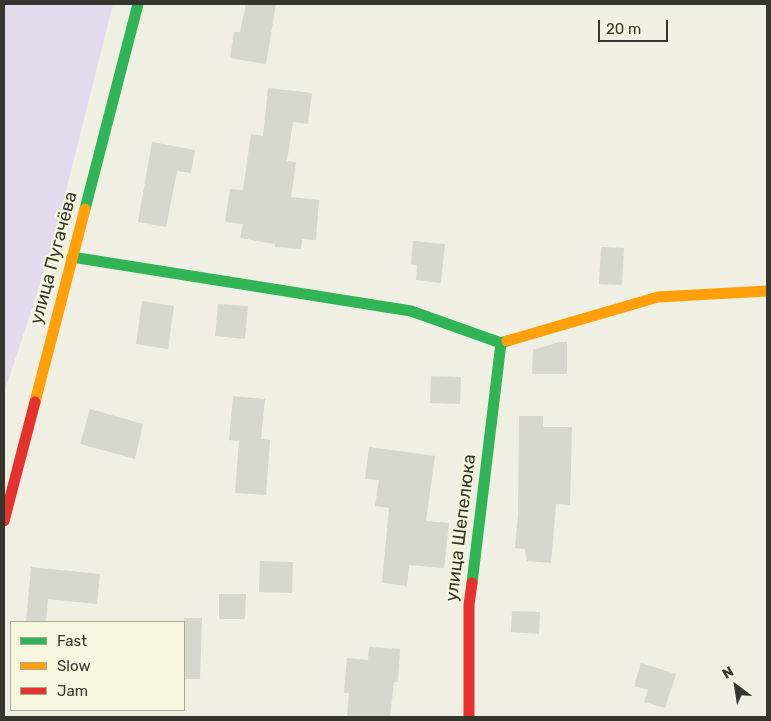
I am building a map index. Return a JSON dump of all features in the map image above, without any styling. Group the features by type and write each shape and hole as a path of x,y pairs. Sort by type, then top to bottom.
{"street":[{"name":"улица Пугачёва","path":"4,521 138,4"},
{"path":"72,257 412,311 501,343 658,297 767,291"},
{"name":"улица Шепелюка","path":"469,717 469,605 501,343"}],"shaded area":[{"path":"4,4 113,4 50,254 4,393"}],"building":[{"path":"246,4 276,4 266,64 230,58 234,32 240,32"},
{"path":"268,88 312,93 308,124 293,122 287,161 296,162 291,197 319,200 316,240 302,239 301,249 275,247 275,244 240,238 243,224 225,222 230,189 243,190 251,134 263,136"},
{"path":"152,142 195,150 191,173 177,171 166,227 138,222"},
{"path":"413,241 445,244 441,283 416,280 417,265 411,264"},
{"path":"601,247 624,248 622,285 599,284"},
{"path":"142,301 174,306 168,349 136,344"},
{"path":"218,304 248,306 245,339 215,336"},
{"path":"559,342 567,342 567,374 532,374 533,350"},
{"path":"431,376 461,377 460,404 430,403"},
{"path":"233,396 265,399 261,439 270,440 266,495 235,493 239,441 229,440"},
{"path":"90,409 143,424 135,459 80,444"},
{"path":"519,416 543,416 543,427 572,427 570,505 556,504 551,563 527,561 525,549 515,548 518,515"},
{"path":"369,447 435,456 426,521 449,523 444,568 409,565 407,586 382,583 389,508 375,506 379,480 365,479"},
{"path":"260,561 293,562 292,593 259,592"},
{"path":"31,567 100,574 97,604 48,599 46,621 26,621"},
{"path":"219,594 246,594 245,619 219,619"},
{"path":"512,611 540,612 539,634 511,632"},
{"path":"184,618 202,618 200,679 185,679"},
{"path":"369,647 400,649 398,682 394,682 390,717 347,717 349,693 344,693 347,658 368,660"},
{"path":"641,663 676,674 665,708 644,702 648,690 634,686"}],"traffic: fast":[{"path":"85,209 138,4"},
{"path":"72,257 411,311 501,343 507,341"},
{"path":"472,583 501,343"}],"traffic: slow":[{"path":"35,402 85,209"},
{"path":"507,341 658,297 767,291"}],"traffic: jam":[{"path":"4,521 35,402"},
{"path":"469,717 469,605 472,583"}]}
